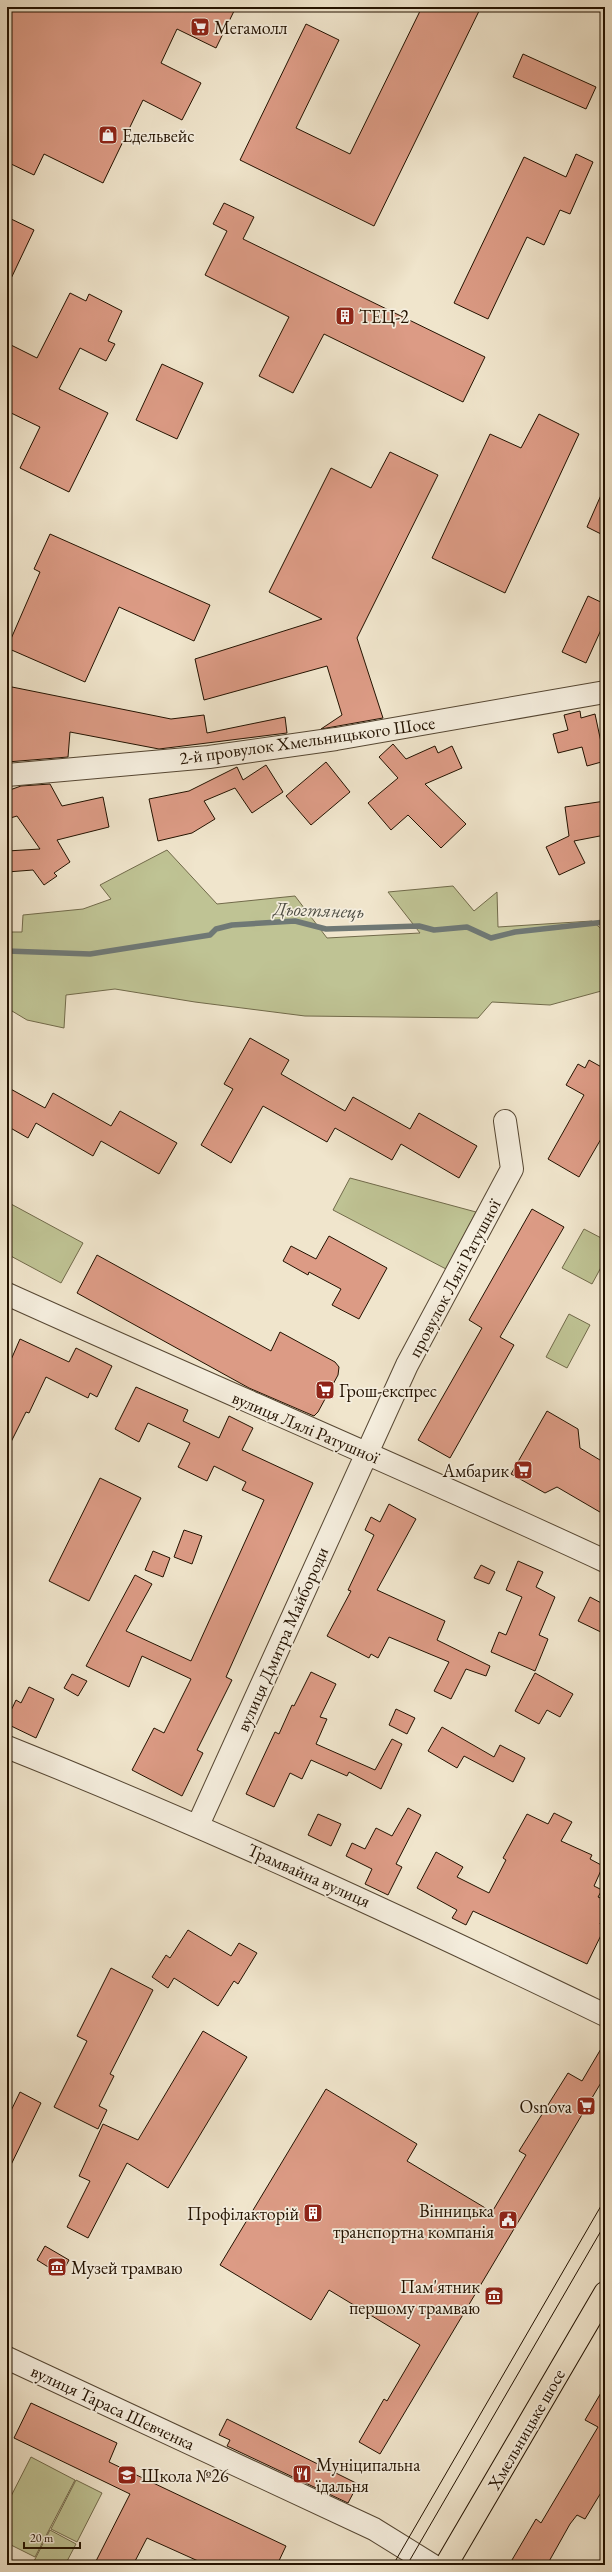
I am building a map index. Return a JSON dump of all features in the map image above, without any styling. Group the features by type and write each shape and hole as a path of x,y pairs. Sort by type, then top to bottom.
{"main road":[{"name":"Хмельницьке шосе","path":"446,2565 605,2293"}],"street":[{"name":"2-й провулок Хмельницького Шосе","path":"7,775 216,756 336,739 605,692"},
{"name":"провулок Лялі Ратушної","path":"366,1452 407,1365 512,1169 505,1122"},
{"name":"вулиця Лялі Ратушної","path":"7,1294 211,1386 366,1452 605,1561"},
{"name":"вулиця Дмитра Майбороди","path":"198,1825 366,1452"},
{"name":"Трамвайна вулиця","path":"7,1747 198,1825 392,1912 605,2015"},
{"name":"вулиця Тараса Шевченка","path":"7,2358 374,2529 432,2565"}],"green space":[{"path":"167,850 217,904 295,896 327,938 420,933 388,892 453,886 474,911 497,892 498,927 592,921 605,932 605,990 550,1005 492,1002 478,1018 305,1016 195,1002 115,989 66,995 64,1028 27,1020 7,1008 7,932 22,932 23,915 83,909 111,899 100,885"},
{"path":"350,1178 476,1212 446,1269 333,1210"},
{"path":"11,1204 83,1243 61,1283 7,1254 7,1212"},
{"path":"584,1229 605,1240 605,1260 592,1284 562,1268"},
{"path":"569,1314 590,1325 567,1368 546,1357"},
{"path":"31,2457 75,2480 35,2557 7,2543 7,2504"},
{"path":"76,2480 102,2493 77,2542 51,2529"},
{"path":"50,2530 76,2544 65,2565 32,2565"}],"building":[{"path":"7,7 236,7 216,48 177,29 161,63 201,83 182,120 143,100 103,183 44,154 34,175 7,162"},
{"path":"422,7 481,7 374,226 240,160 306,24 339,40 296,128 350,154"},
{"path":"523,54 596,87 586,109 513,77"},
{"path":"576,154 593,162 570,214 560,210 544,245 527,237 488,319 454,303 524,157 566,177"},
{"name":"ТЕЦ-2","path":"224,203 254,217 243,239 485,357 463,402 324,334 293,393 259,376 289,317 205,275 227,231 213,224"},
{"path":"7,217 34,230 7,287"},
{"path":"70,293 86,301 89,294 122,311 108,341 115,344 106,361 80,348 59,389 108,413 69,492 20,468 40,427 7,411 7,343 37,358"},
{"path":"162,364 203,383 177,439 136,420"},
{"path":"539,414 579,434 505,593 432,558 490,434 521,448"},
{"path":"390,452 438,475 357,638 383,718 321,729 342,715 327,666 204,700 195,659 322,619 269,592 331,468 371,488"},
{"path":"605,486 605,536 587,527"},
{"path":"50,534 210,605 194,641 119,607 85,682 7,648 40,572 34,569"},
{"path":"588,596 605,604 605,621 586,663 562,652"},
{"path":"7,686 171,719 204,715 207,733 285,717 287,733 159,749 70,732 68,757 7,762"},
{"path":"580,711 581,718 595,714 605,761 587,766 582,747 558,753 553,734 568,730 564,715"},
{"path":"393,744 406,759 435,746 438,753 452,746 462,768 425,784 466,824 441,848 408,815 391,830 368,803 398,778 379,757"},
{"path":"326,762 350,792 311,825 286,796"},
{"path":"266,765 283,792 252,813 235,788 204,801 215,819 192,833 158,841 149,799 189,791 237,767 243,780"},
{"path":"50,784 62,806 103,797 109,827 57,840 70,862 54,873 57,876 44,885 33,870 7,872 7,851 40,849 17,816 7,819 7,791 21,786"},
{"path":"605,801 605,835 574,841 585,863 559,875 546,847 569,836 565,807"},
{"path":"250,1038 289,1060 281,1074 345,1111 353,1097 410,1129 419,1113 477,1146 459,1178 401,1144 392,1160 335,1128 327,1142 263,1106 231,1163 201,1145 233,1089 224,1084"},
{"path":"589,1060 605,1069 605,1132 579,1177 548,1159 584,1095 566,1085 578,1064 585,1068"},
{"path":"7,1087 45,1108 53,1093 111,1126 120,1111 177,1143 159,1174 101,1141 93,1156 36,1123 28,1138 7,1126"},
{"path":"532,1209 564,1227 500,1337 514,1345 450,1458 418,1440 482,1328 469,1320"},
{"path":"329,1236 387,1268 359,1319 332,1305 341,1289 309,1272 308,1275 283,1261 291,1246 316,1259"},
{"path":"97,1255 271,1351 280,1332 335,1362 339,1367 338,1375 318,1412 314,1416 249,1388 77,1293"},
{"path":"20,1339 69,1362 76,1348 112,1366 97,1397 90,1393 88,1398 46,1377 29,1413 26,1412 7,1450 7,1369"},
{"path":"136,1387 188,1410 183,1421 219,1438 229,1416 253,1428 242,1450 313,1483 226,1677 232,1680 197,1750 203,1753 182,1796 132,1770 154,1728 164,1733 191,1679 142,1656 129,1687 86,1666 135,1575 152,1584 126,1631 191,1661 264,1500 242,1490 246,1482 214,1466 207,1481 178,1467 190,1443 148,1423 139,1442 115,1429"},
{"path":"547,1411 578,1429 580,1448 605,1463 605,1515 557,1487 545,1493 511,1474"},
{"path":"100,1478 141,1498 89,1601 49,1581"},
{"path":"389,1504 416,1519 377,1590 445,1621 437,1640 490,1666 486,1676 466,1669 451,1699 434,1691 449,1662 389,1637 378,1658 371,1654 369,1658 327,1636 351,1591 348,1590 374,1535 365,1530 371,1517 380,1522"},
{"path":"184,1530 202,1536 192,1564 174,1557"},
{"path":"153,1551 170,1558 163,1577 145,1570"},
{"path":"518,1561 543,1572 536,1587 555,1597 539,1635 548,1639 535,1671 491,1652 499,1632 506,1635 522,1597 506,1590"},
{"path":"481,1565 495,1572 489,1584 474,1578"},
{"path":"590,1597 605,1605 605,1634 578,1621"},
{"path":"311,1672 336,1684 320,1717 327,1719 316,1744 375,1770 392,1739 402,1744 381,1789 349,1772 347,1776 311,1760 302,1779 290,1773 274,1807 246,1794 275,1732 279,1734 292,1705 294,1706"},
{"path":"535,1673 573,1694 560,1717 547,1710 539,1724 515,1711"},
{"path":"72,1674 87,1681 78,1696 64,1688"},
{"path":"29,1687 54,1699 36,1738 7,1724 7,1719 16,1700 21,1703"},
{"path":"396,1709 415,1718 407,1734 389,1725"},
{"path":"442,1727 494,1757 500,1745 525,1758 513,1782 464,1756 457,1768 428,1751"},
{"path":"408,1808 421,1815 396,1864 402,1867 388,1895 365,1884 372,1869 346,1856 352,1843 365,1849 376,1828 392,1836"},
{"path":"554,1813 572,1822 561,1841 592,1855 590,1859 603,1866 594,1886 602,1890 598,1897 605,1900 605,1913 600,1924 605,1927 587,1964 473,1911 466,1925 452,1918 457,1910 417,1888 436,1852 463,1867 457,1877 489,1893 506,1860 503,1858 527,1814 548,1824"},
{"path":"318,1814 341,1824 331,1846 308,1835"},
{"path":"188,1930 231,1956 239,1943 257,1953 238,1984 234,1981 218,2006 174,1978 168,1988 152,1977 166,1955 170,1958"},
{"path":"111,1968 153,1990 110,2074 114,2076 99,2106 107,2110 98,2129 54,2107 87,2041 77,2036"},
{"path":"203,2031 247,2057 168,2188 127,2163 88,2238 67,2227 90,2181 79,2176 103,2124 138,2140"},
{"path":"605,2042 605,2076 380,2454 359,2442 384,2399 387,2401 420,2345 329,2290 311,2320 220,2265 326,2089 417,2144 407,2161 492,2212 526,2155 519,2151 568,2073 582,2081"},
{"path":"20,2092 41,2103 7,2173 7,2119"},
{"name":"Музей трамваю","path":"45,2246 69,2260 61,2275 37,2260"},
{"path":"605,2386 605,2486 585,2519 577,2515 570,2524 547,2565 509,2565 536,2519 541,2523 598,2427 585,2420"},
{"path":"31,2403 117,2443 109,2462 286,2546 277,2565 207,2565 147,2538 133,2565 94,2565 130,2494 14,2438"},
{"path":"227,2419 358,2484 348,2503 227,2446 230,2440 219,2435"}],"waterway":[{"name":"Дьогтянець","path":"7,951 90,954 210,935 216,929 232,925 295,921 326,929 419,926 434,930 467,927 491,938 515,932 605,922"}],"tram line":[{"path":"393,2565 605,2199"},
{"path":"407,2565 605,2224"}],"place":[{"name":"Мегамолл","path":"200,27"},
{"name":"Едельвейс","path":"108,135"},
{"name":"ТЕЦ-2","path":"345,316"},
{"name":"Грош-експрес","path":"325,1390"},
{"name":"Амбарик","path":"523,1470"},
{"name":"Osnova","path":"586,2106"},
{"name":"Профілакторій","path":"313,2213"},
{"name":"Вінницька транспортна компанія","path":"508,2220"},
{"name":"Музей трамваю","path":"57,2267"},
{"name":"Пам'ятник першому трамваю","path":"494,2296"},
{"name":"Муніципальна їдальня","path":"302,2474"},
{"name":"Школа №26","path":"127,2475"}]}
